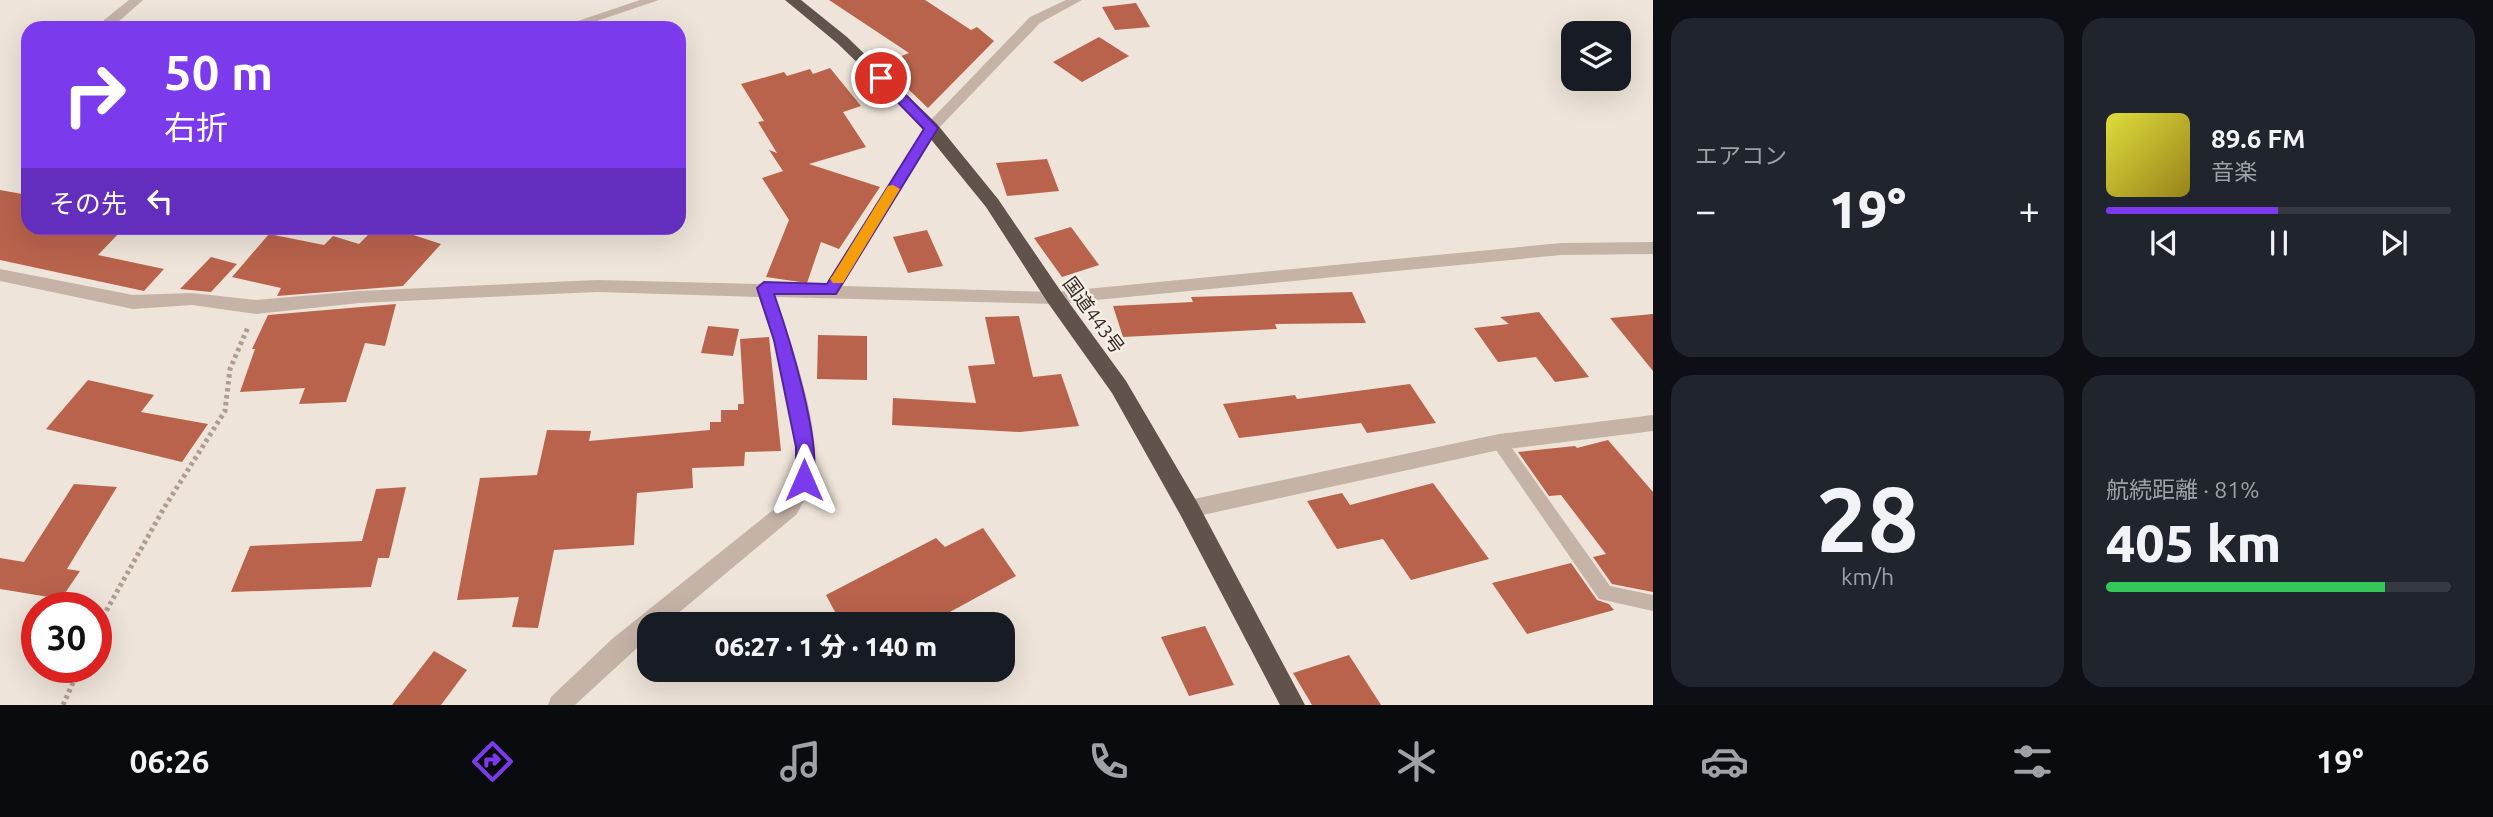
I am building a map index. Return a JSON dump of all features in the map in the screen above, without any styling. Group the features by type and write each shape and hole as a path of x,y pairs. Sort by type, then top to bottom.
{"highway":[{"name":"国道443号","path":"792,0 842,40 931,128 992,203 1055,298 1119,387 1189,509 1293,705"}],"street":[{"path":"111,21 137,0"},
{"path":"586,21 653,0"},
{"path":"831,290 931,128 1035,20 1076,0"},
{"path":"0,275 133,302 192,299 256,307 359,297 597,286 764,288 1055,298 1561,249 1653,248"},
{"path":"559,705 620,647 790,508 804,480 805,447 782,340 764,288"},
{"path":"1189,509 1499,442 1653,424"}],"lane":[{"path":"1499,442 1605,593 1653,603"}],"path":[{"path":"112,601 164,508 225,411 230,369 256,307"},
{"path":"63,705 73,683"}],"building":[{"path":"829,0 925,0 971,30 977,27 994,41 928,108 882,64 909,53"},
{"path":"1136,3 1150,27 1115,30 1102,7"},
{"path":"1099,37 1129,56 1082,82 1053,62"},
{"path":"830,68 861,106 843,112 866,147 809,164 880,187 839,249 821,242 807,283 766,277 789,220 762,178 783,171 769,150 777,153 758,122 764,121 741,84 784,72 787,76 810,69 813,74"},
{"path":"1047,159 1059,191 1007,196 996,163"},
{"path":"0,190 21,194 21,235 117,235 98,255 164,269 144,291 0,260"},
{"path":"1071,227 1099,265 1062,277 1034,238"},
{"path":"927,230 943,266 908,273 893,237"},
{"path":"268,235 324,245 333,236 359,244 368,235 413,235 441,244 403,286 277,296 281,288 232,277"},
{"path":"211,257 237,264 211,292 180,289"},
{"path":"1352,292 1366,323 1275,324 1277,329 1123,337 1113,306 1193,302 1191,297"},
{"path":"396,304 385,346 365,343 346,402 299,404 305,388 240,392 255,349 252,349 268,315"},
{"path":"1539,312 1589,377 1555,382 1536,357 1498,362 1474,328 1509,324 1500,317"},
{"path":"1653,314 1653,371 1610,318"},
{"path":"1019,316 1033,377 1061,374 1079,426 1020,432 892,425 893,398 976,403 968,366 995,364 985,317"},
{"path":"708,326 739,329 733,356 701,353"},
{"path":"818,335 867,336 867,380 817,379"},
{"path":"769,337 781,451 745,452 744,466 692,468 693,488 637,493 634,545 554,550 538,628 512,627 519,597 457,600 480,478 537,475 547,430 591,431 589,441 710,430 710,422 721,422 721,410 738,410 738,404 744,404 740,339"},
{"path":"88,380 154,395 141,412 208,424 182,462 46,429"},
{"path":"1410,384 1436,423 1367,433 1361,423 1239,438 1223,404 1295,395 1297,399"},
{"path":"1608,440 1653,492 1653,592 1612,584 1593,557 1606,554 1561,495 1549,496 1518,452 1575,446 1577,448"},
{"path":"1433,483 1489,559 1411,580 1383,539 1337,549 1307,501 1342,493 1350,505"},
{"path":"74,484 117,487 67,569 80,571 66,592 21,592 0,589 0,558 24,562"},
{"path":"406,487 389,558 378,558 371,587 231,592 250,546 362,541 376,489"},
{"path":"983,528 1016,576 950,612 835,612 826,595 936,538 945,547"},
{"path":"1571,563 1597,600 1609,604 1614,610 1527,634 1492,583"},
{"path":"1205,626 1234,685 1189,696 1161,637"},
{"path":"434,651 467,670 441,705 392,705"},
{"path":"1349,655 1381,705 1312,705 1293,673"}],"slow traffic":[{"path":"838,279 893,189"}],"route":[{"path":"804,480 805,447 782,340 764,288 831,290 931,128 881,78"}]}
